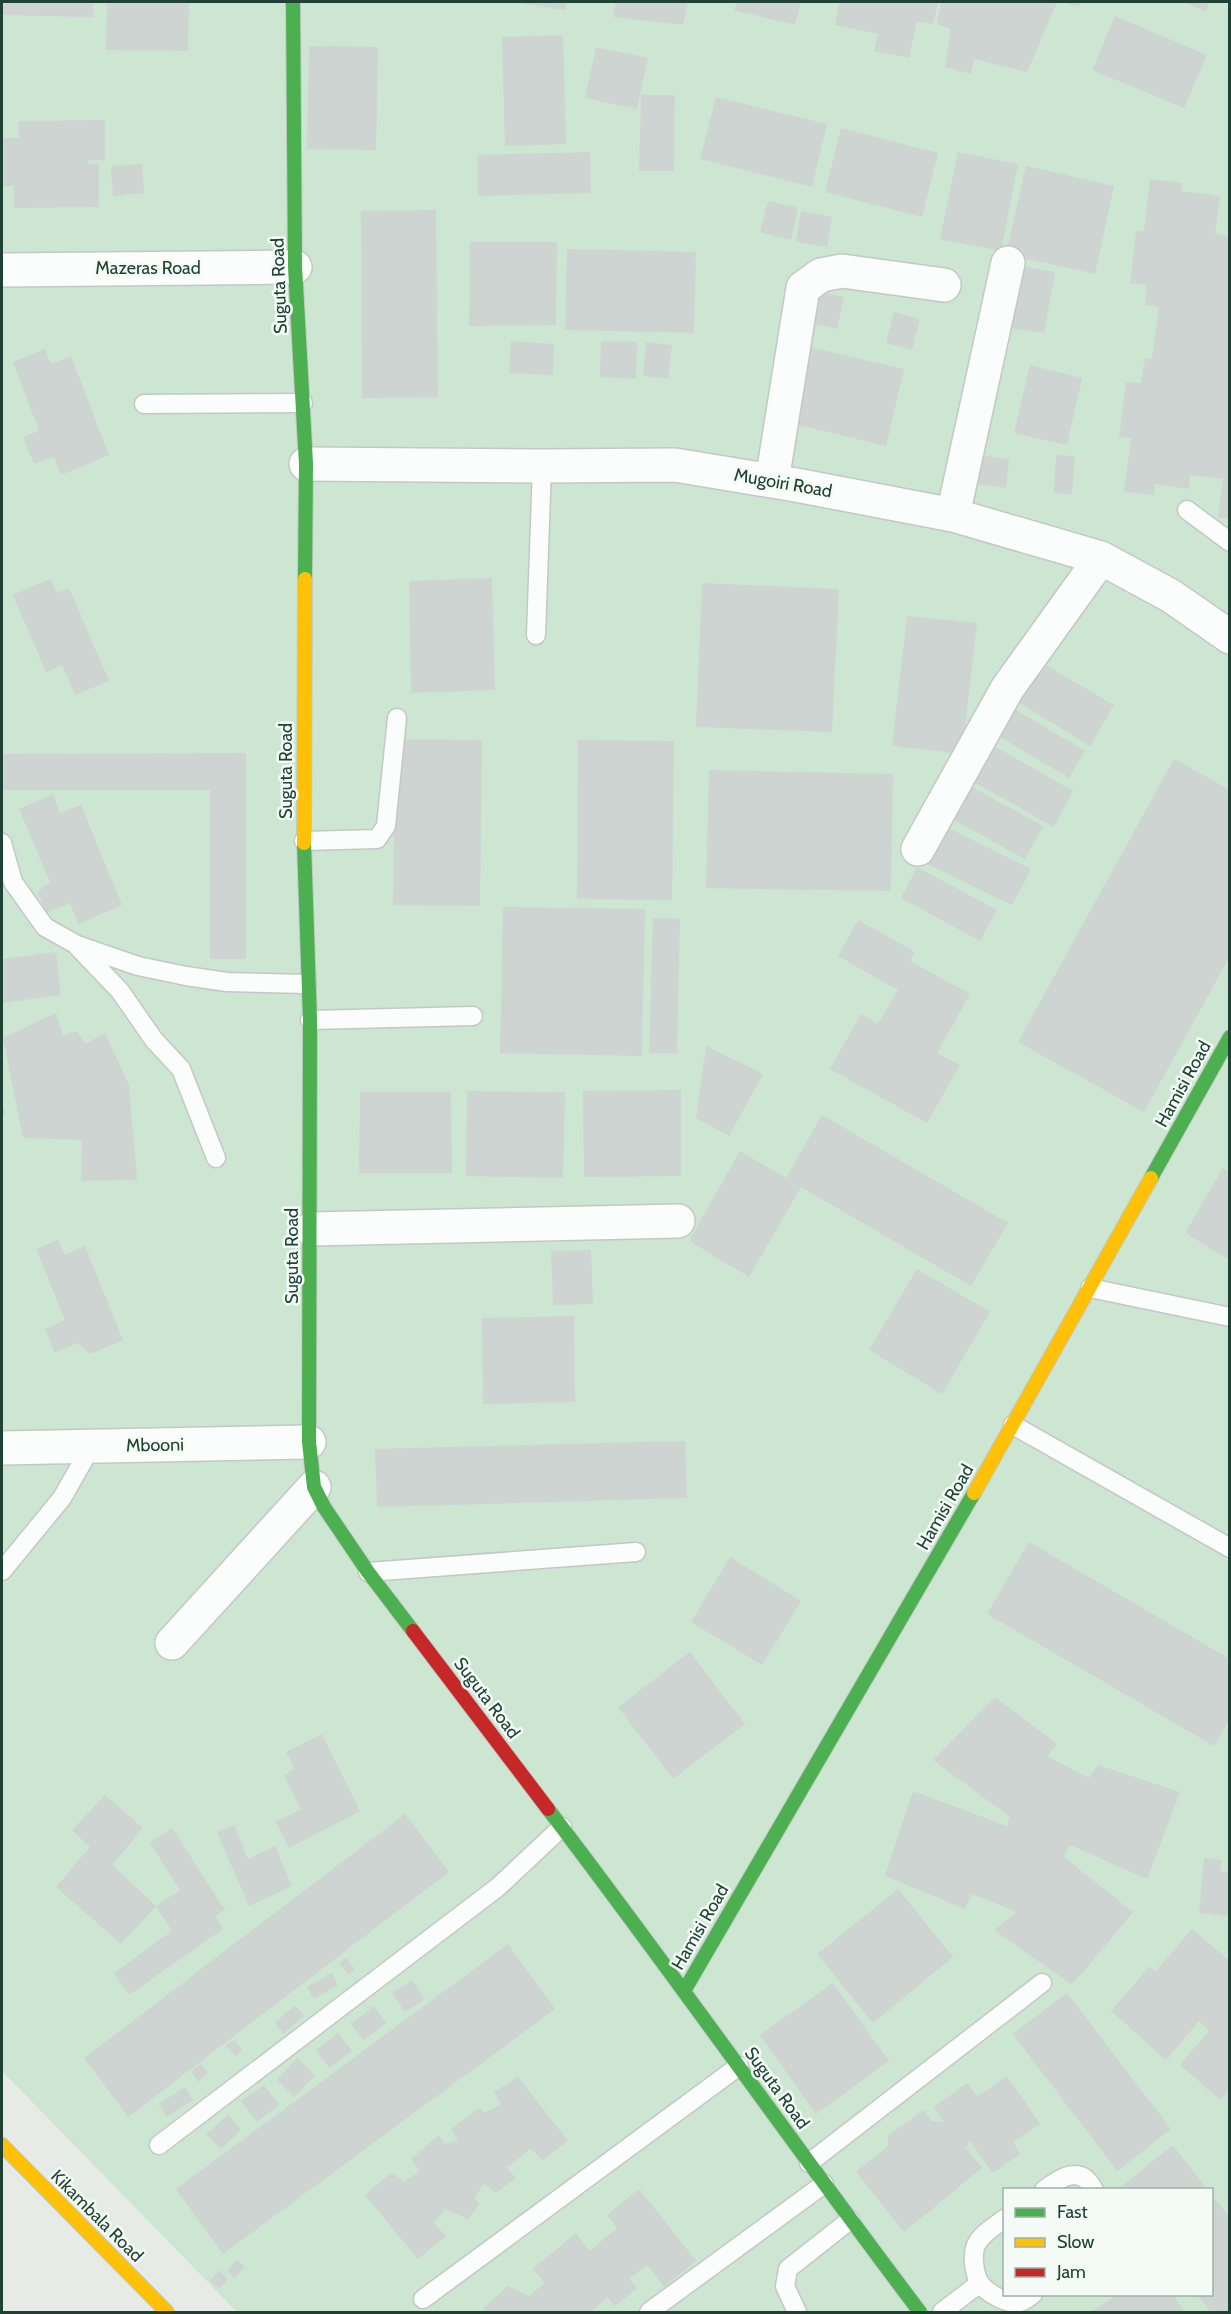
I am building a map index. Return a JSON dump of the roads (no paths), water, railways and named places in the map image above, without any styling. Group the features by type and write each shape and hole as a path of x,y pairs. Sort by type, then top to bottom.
{"street":[{"name":"Suguta Road","path":"293,2 295,267 306,464 304,841 310,1020 309,1442 314,1487 324,1507 368,1572 562,1827 920,2313"},
{"path":"953,515 1008,263"},
{"name":"Mazeras Road","path":"2,270 295,267"},
{"path":"772,481 803,288 821,275 842,271 944,285"},
{"name":"Mugoiri Road","path":"306,464 675,465 772,481 953,515 1101,558 1171,596 1230,637"},
{"path":"918,849 1007,689 1101,558"},
{"name":"Hamisi Road","path":"684,1991 1013,1425 1227,1047"},
{"path":"311,1229 678,1221"},
{"name":"Mbooni","path":"2,1449 309,1442"},
{"path":"172,1643 314,1487"},
{"name":"Kikambala Road","path":"2,2145 166,2313"}],"lane":[{"path":"144,404 303,403"},
{"path":"536,635 542,466"},
{"path":"1187,510 1230,542"},
{"path":"304,841 377,838 386,826 397,718"},
{"path":"2,843 13,882 45,927 77,945 138,966 186,976 227,982 307,984"},
{"path":"77,945 120,991 154,1040 181,1069 216,1158"},
{"path":"310,1020 473,1016"},
{"path":"1090,1288 1230,1317"},
{"path":"1013,1425 1230,1548"},
{"path":"2,1571 62,1498 91,1447"},
{"path":"368,1572 636,1552"},
{"path":"159,2145 498,1887 562,1827"},
{"path":"809,2163 1042,1983"},
{"path":"423,2299 739,2066"},
{"path":"1047,2188 1063,2175 1077,2175 1091,2183 1093,2188"},
{"path":"649,2313 824,2184"},
{"path":"797,2313 785,2286 789,2269 850,2220"},
{"path":"1003,2220 982,2236 975,2246 973,2258 980,2283 997,2297 1009,2302 1019,2303 1031,2296"},
{"path":"942,2313 980,2283"}]}
